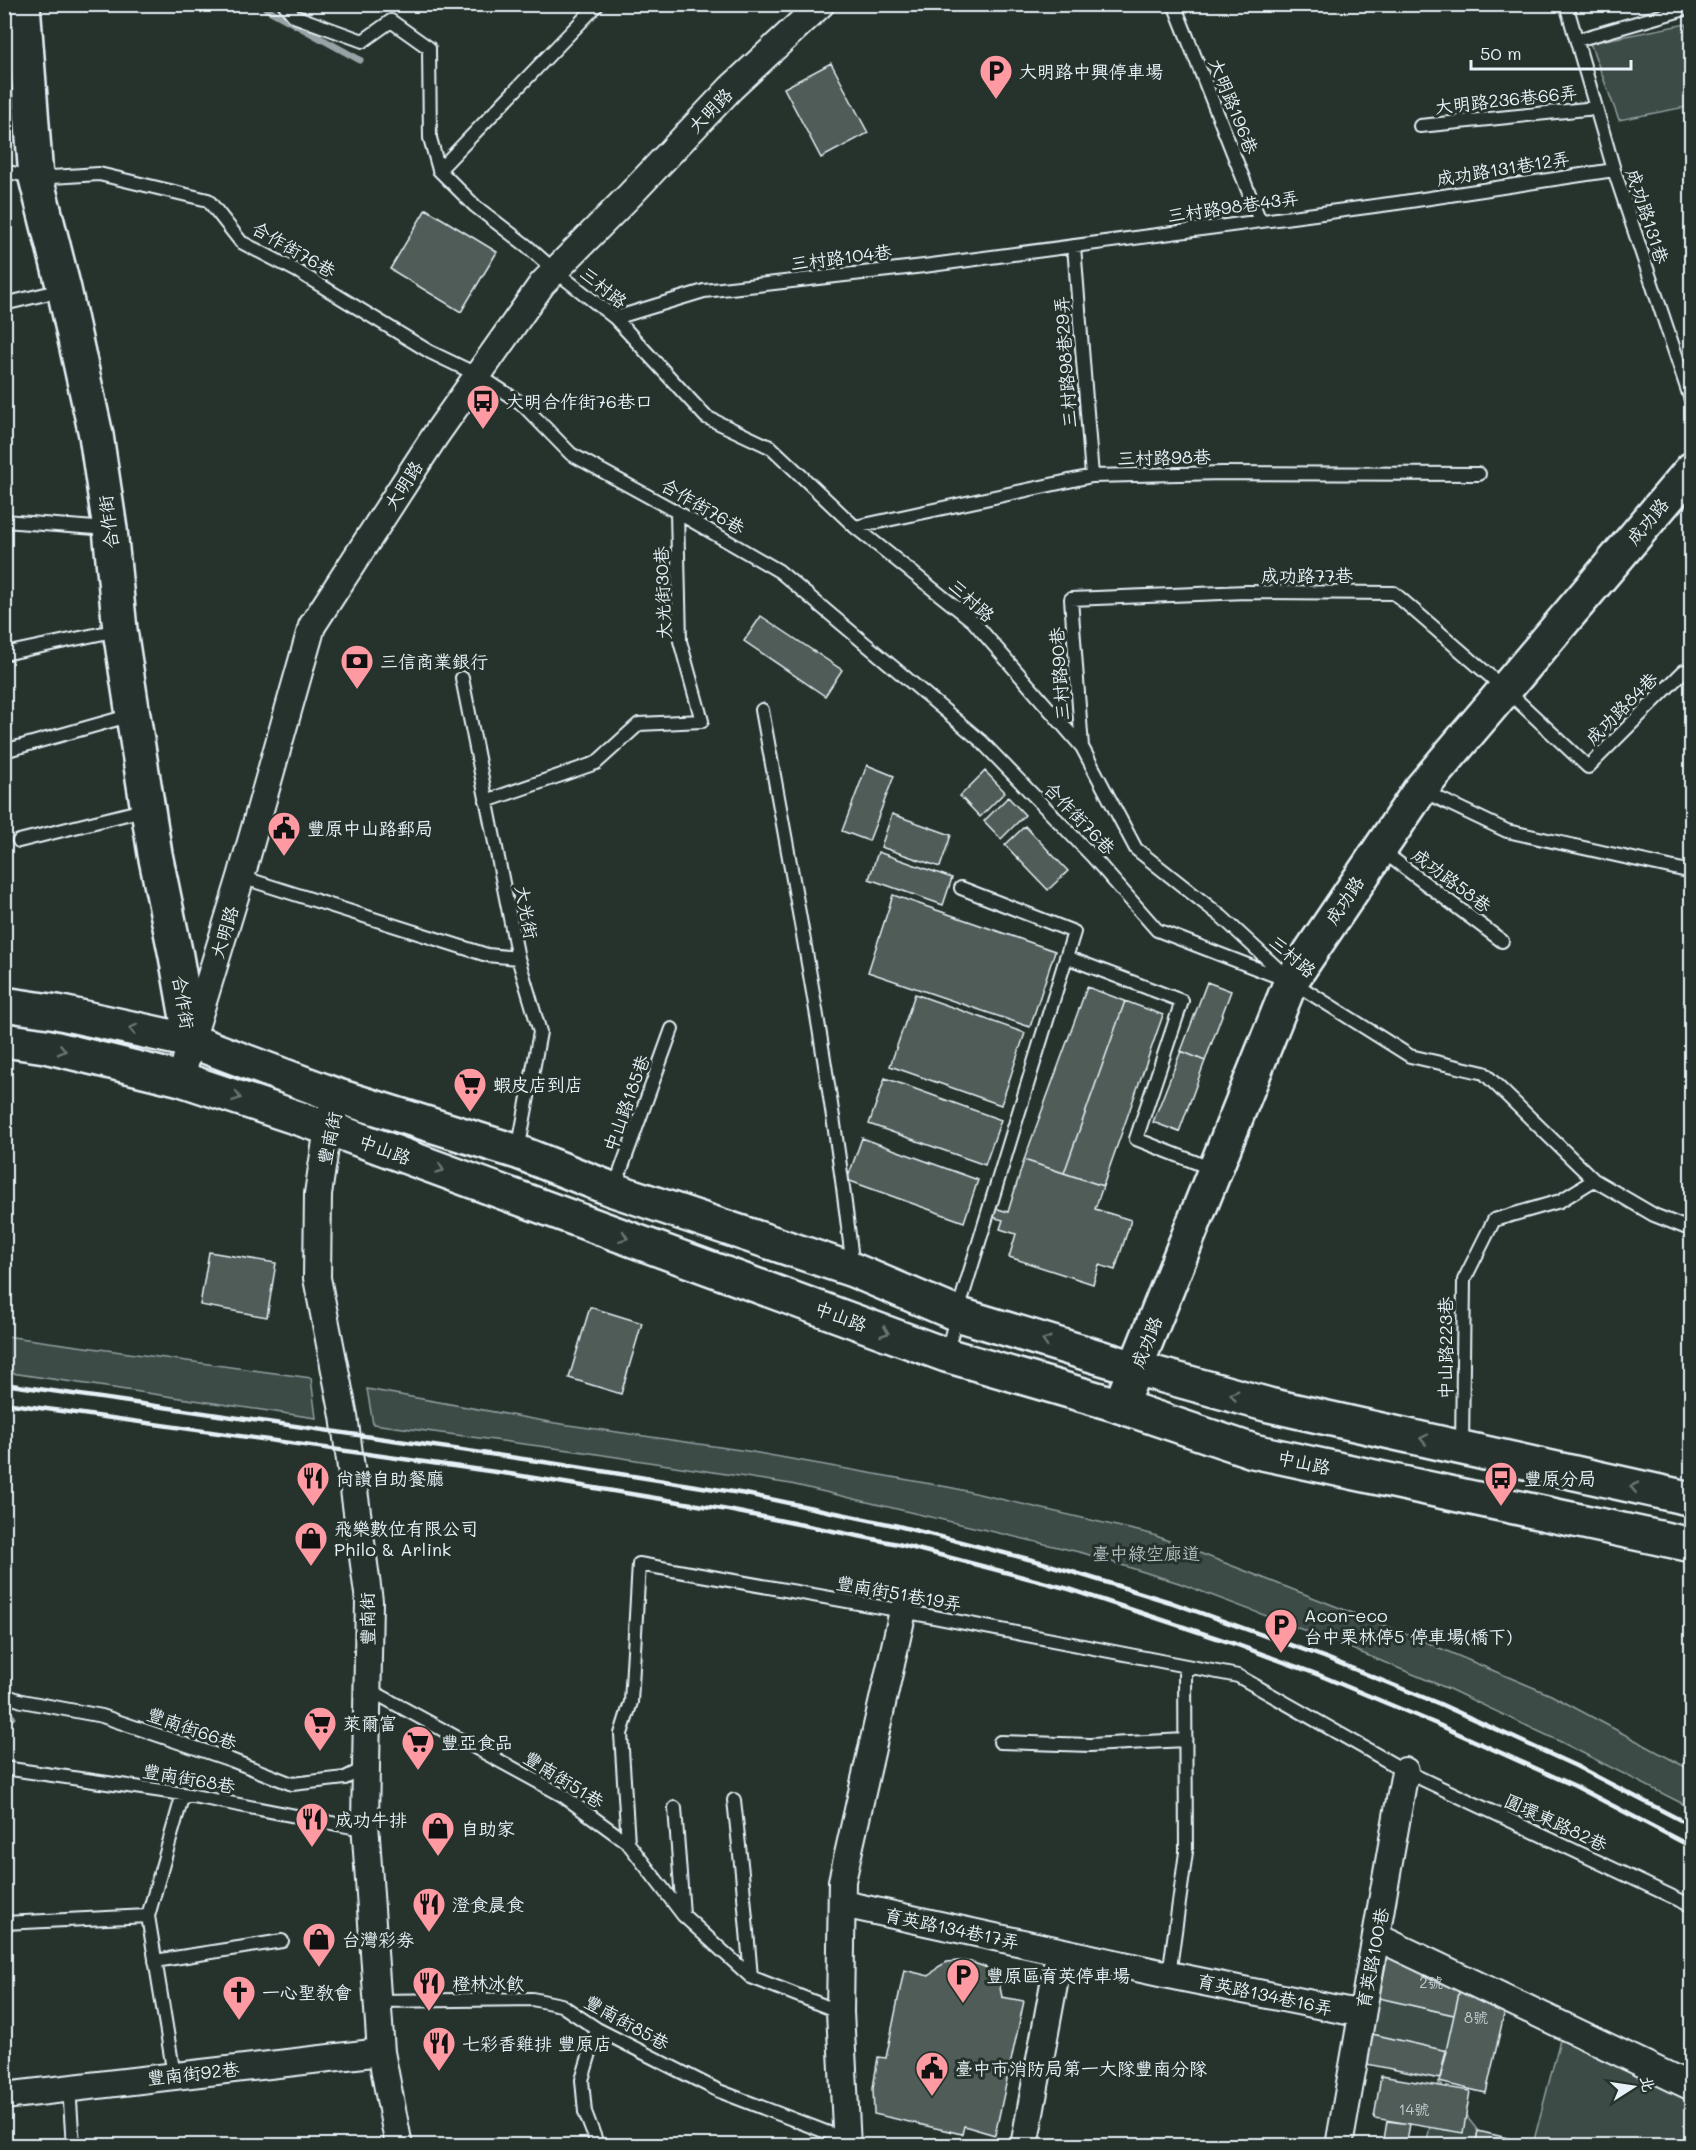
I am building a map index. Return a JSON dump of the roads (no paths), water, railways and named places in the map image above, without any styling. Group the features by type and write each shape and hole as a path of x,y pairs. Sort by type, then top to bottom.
{"main road":[{"name":"合作街","path":"23,4 36,178 64,289 96,435 133,715 155,854 176,956 190,1041"},
{"name":"成功路","path":"1120,1406 1291,981 1420,790 1692,469"},
{"name":"中山路","path":"4,1004 57,1012 190,1041 338,1096 518,1152 614,1190 853,1270 957,1314 1135,1368 1269,1405 1692,1500"},
{"name":"中山路","path":"4,1040 45,1046 181,1079 328,1128 946,1355 1120,1406 1253,1451 1692,1545"}],"street":[{"name":"大明路","path":"181,1079 190,1041 241,877 312,626 435,436 542,284 731,88 821,4"},
{"name":"豐南街","path":"338,1096 328,1128 318,1194 317,1278 344,1416 369,1601 365,1823 381,2052 399,2145"},
{"path":"847,2143 840,2012 842,1881 903,1611"},
{"name":"育英路100巷","path":"1339,2145 1405,1771"},
{"name":"育英路134巷17弄","path":"843,1904 1060,1951"},
{"path":"1377,1937 1692,2087"},
{"path":"1024,2145 1060,1951"},
{"name":"育英路134巷16弄","path":"1060,1951 1362,2014"},
{"name":"豐南街92巷","path":"4,2096 381,2052"}],"lane":[{"name":"三村路","path":"284,4 294,16 363,41 392,21 429,48 430,138 439,170 475,206 615,318 706,417 772,448 855,526 972,621 1082,747 1136,849 1222,916 1291,981 1410,1056 1484,1073 1594,1180 1654,1215 1692,1230"},
{"path":"439,170 598,4"},
{"name":"大明路196巷","path":"1174,4 1260,221"},
{"name":"成功路131巷","path":"1566,4 1614,170 1692,403"},
{"path":"1577,40 1692,7"},
{"name":"大明路236巷66弄","path":"1420,126 1596,108"},
{"name":"成功路131巷12弄","path":"1396,202 1614,170"},
{"name":"合作街76巷","path":"4,171 36,178 99,174 208,200 241,242 297,271 430,352 478,375 521,403 571,454 779,571 981,741 1092,856 1157,930 1291,981"},
{"name":"三村路98巷43弄","path":"1074,246 1396,202"},
{"name":"三村路104巷","path":"615,318 704,291 1074,246"},
{"name":"三村路98巷29弄","path":"1074,246 1092,476"},
{"path":"4,303 64,289"},
{"name":"三村路98巷","path":"855,526 1092,476 1223,473 1479,474"},
{"name":"大光街30巷","path":"486,801 596,763 639,724 702,721 680,641 677,512"},
{"path":"4,521 110,530"},
{"name":"成功路77巷","path":"1071,599 1247,592 1394,593 1506,690"},
{"name":"三村路90巷","path":"1071,599 1082,747"},
{"path":"4,654 120,630"},
{"name":"成功路84巷","path":"1506,690 1588,767 1684,671"},
{"name":"大光街","path":"462,678 518,958 540,1032 518,1152"},
{"path":"762,710 805,946 846,1205 853,1270"},
{"path":"4,751 133,715"},
{"path":"1420,790 1507,831 1692,872"},
{"path":"19,841 149,808"},
{"name":"成功路58巷","path":"1379,848 1503,941"},
{"path":"241,877 487,955 518,958"},
{"path":"946,1355 1074,932 961,888"},
{"path":"1066,957 1182,1001 1136,1139 1216,1170"},
{"name":"中山路185巷","path":"614,1190 672,1029"},
{"name":"中山路223巷","path":"1462,1447 1464,1280 1494,1220 1560,1200 1594,1180"},
{"name":"豐南街51巷19弄","path":"628,1843 621,1734 631,1702 639,1564 903,1611 1238,1676 1405,1771"},
{"path":"1169,1975 1186,1852 1185,1666"},
{"name":"豐南街51巷","path":"368,1689 562,1795 628,1843 683,1915 751,1977 840,2012"},
{"name":"豐南街66巷","path":"4,1695 22,1701 102,1716 231,1760 292,1784 345,1778 365,1768"},
{"path":"1000,1742 1090,1745 1185,1740"},
{"name":"豐南街68巷","path":"4,1768 183,1794 352,1827 365,1823"},
{"name":"圓環東路82巷","path":"1405,1771 1692,1906"},
{"path":"174,2075 148,1916 183,1794"},
{"path":"734,1800 751,1977"},
{"path":"675,1808 683,1915"},
{"path":"4,1923 148,1916"},
{"path":"155,1961 282,1941"},
{"name":"豐南街85巷","path":"377,2001 532,1999 561,2005 597,2029 718,2091 847,2143"},
{"path":"597,2029 582,2080 585,2112 598,2145"},
{"path":"69,2087 73,2145"}],"waterway":[{"path":"263,4 267,9 360,60"},
{"path":"4,1714 12,1717"}],"railway":[{"path":"4,1384 551,1463 746,1494 898,1526 1040,1562 1170,1602 1324,1657 1440,1704 1576,1766 1692,1826"},
{"path":"4,1403 510,1474 728,1510 898,1544 1069,1589 1235,1644 1319,1675 1439,1725 1575,1786 1692,1847"}],"place":[{"name":"大明路中興停車場","path":"996,100"},
{"name":"大明合作街76巷口","path":"483,430"},
{"name":"三信商業銀行","path":"357,690"},
{"name":"豐原中山路郵局","path":"284,857"},
{"name":"蝦皮店到店","path":"470,1113"},
{"name":"尚讚自助餐廳","path":"313,1507"},
{"name":"豐原分局","path":"1501,1507"},
{"name":"飛樂數位有限公司 Philo & Arlink","path":"311,1567"},
{"name":"Acon-eco 台中栗林停5 停車場(橋下)","path":"1281,1654"},
{"name":"萊爾富","path":"320,1752"},
{"name":"豐亞食品","path":"418,1771"},
{"name":"成功牛排","path":"312,1848"},
{"name":"自助家","path":"438,1857"},
{"name":"澄食晨食","path":"429,1933"},
{"name":"台灣彩券","path":"319,1968"},
{"name":"豐原區育英停車場","path":"963,2004"},
{"name":"橙林冰飲","path":"429,2012"},
{"name":"一心聖教會","path":"239,2021"},
{"name":"七彩香雞排 豐原店","path":"439,2072"},
{"name":"臺中市消防局第一大隊豐南分隊","path":"932,2097"}],"park label":[{"name":"臺中綠空廊道","path":"1146,1553"}]}
